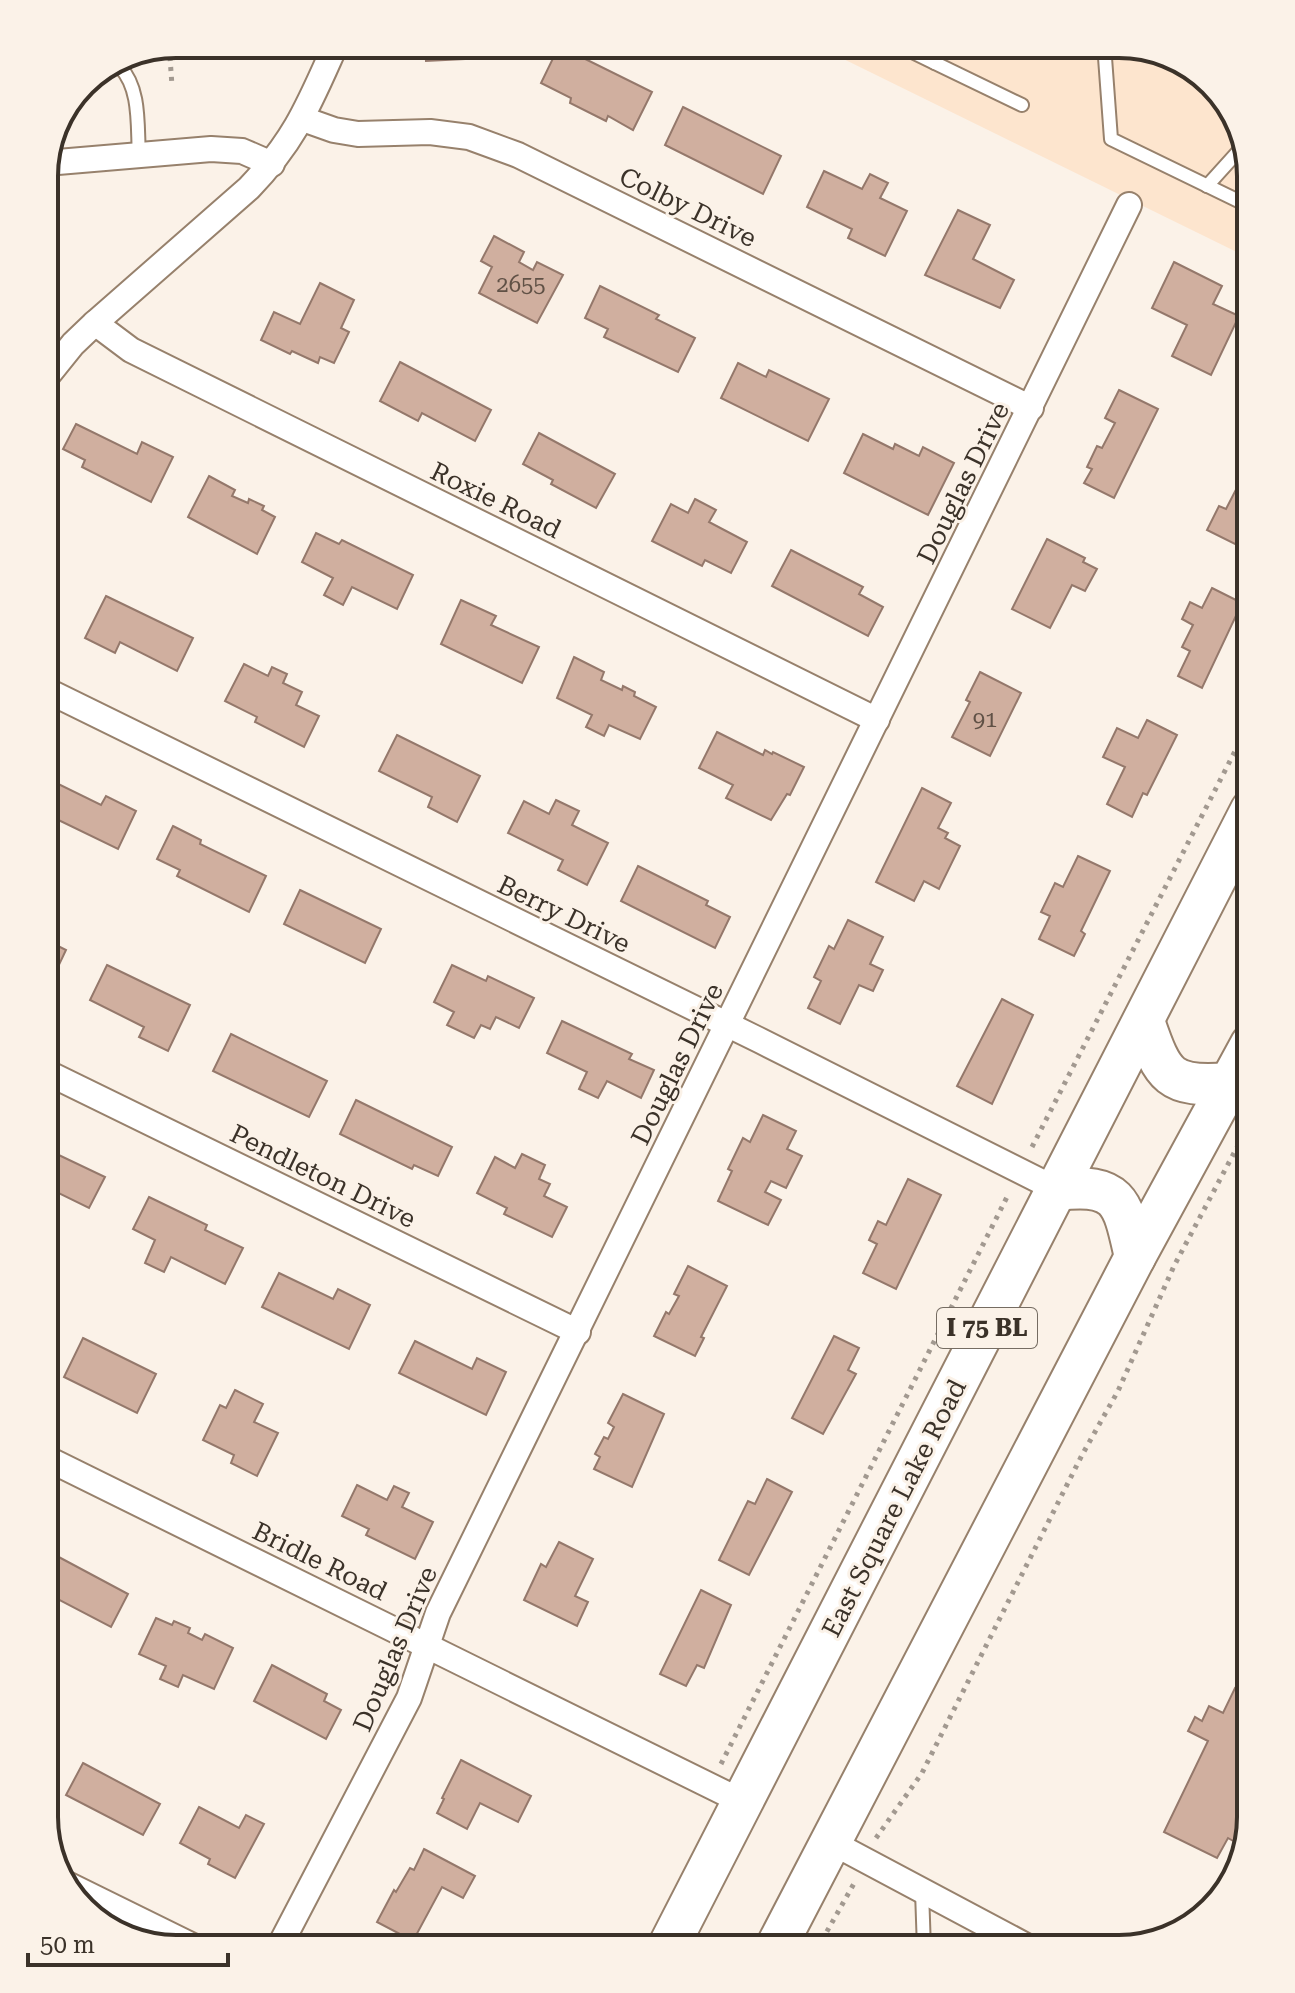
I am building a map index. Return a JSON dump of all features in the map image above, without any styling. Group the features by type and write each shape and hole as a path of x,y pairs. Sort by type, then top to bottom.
{"highway":[{"name":"East Square Lake Road","path":"674,1935 1237,838"},
{"path":"1144,1021 1161,1063 1171,1075 1183,1083 1196,1086 1237,1089"},
{"path":"782,1935 1135,1257 1237,1094"},
{"path":"1058,1190 1080,1187 1097,1189 1110,1195 1126,1217 1135,1257"}],"street":[{"path":"58,363 95,323 249,188 272,164 303,119 330,58"},
{"name":"Colby Drive","path":"303,119 334,130 358,134 430,132 490,143 1031,408"},
{"path":"59,162 228,149 242,151 272,164"},
{"name":"Douglas Drive","path":"285,1935 409,1698 438,1613 1129,205"},
{"name":"Roxie Road","path":"95,323 131,350 877,720"},
{"name":"Berry Drive","path":"58,696 1058,1190"},
{"name":"Pendleton Drive","path":"58,1078 578,1332"},
{"name":"Bridle Road","path":"58,1464 743,1802"},
{"path":"831,1842 1005,1935"},
{"path":"87,1894 171,1935"}],"lane":[{"path":"925,58 1022,105"},
{"path":"934,58 935,63"},
{"path":"1105,58 1111,139 1237,200"},
{"path":"124,71 130,78 136,109 139,155"},
{"path":"1207,186 1235,155"},
{"path":"922,1891 924,1935"}],"path":[{"path":"170,58 172,86"},
{"path":"1032,1147 1237,747"},
{"path":"880,1830 922,1773 1075,1468 1118,1391 1174,1266 1237,1147"},
{"path":"723,1760 1007,1197"},
{"path":"825,1935 851,1888"}],"shaded area":[{"path":"842,58 1127,58 1164,67 1191,82 1213,104 1228,131 1236,161 1237,252"}],"building":[{"path":"426,58 485,58 426,61"},
{"path":"553,58 583,58 652,92 633,130 608,116 606,121 570,103 571,98 541,83"},
{"path":"683,107 781,156 763,194 665,145"},
{"path":"824,171 862,189 870,174 888,183 880,198 907,211 885,256 848,238 852,229 807,207"},
{"path":"958,210 990,225 973,259 1014,280 1000,308 925,275"},
{"path":"494,236 524,252 519,262 533,270 537,262 563,275 537,323 479,293 492,267 481,261"},
{"path":"1174,262 1222,286 1213,304 1237,315 1237,320 1211,375 1172,356 1187,325 1152,308"},
{"path":"320,283 354,300 341,328 349,332 334,363 320,357 318,363 261,340 274,312 300,324"},
{"path":"600,286 659,315 656,319 695,338 678,372 604,337 608,329 585,318"},
{"path":"400,362 491,410 475,441 422,413 418,421 380,401"},
{"path":"738,363 766,377 769,370 829,399 808,441 721,398"},
{"path":"1119,390 1158,409 1114,498 1084,483 1092,469 1087,467 1097,446 1102,448 1115,423 1105,418"},
{"path":"76,424 137,454 142,442 173,457 151,502 82,467 85,460 63,449"},
{"path":"539,433 615,474 596,508 551,484 553,480 523,464"},
{"path":"863,434 893,449 895,444 919,456 923,447 954,463 928,515 844,473"},
{"path":"209,476 235,490 232,496 264,506 262,510 275,517 257,554 188,517"},
{"path":"1237,488 1237,545 1207,530 1219,506 1226,509"},
{"path":"695,499 716,510 709,522 747,542 731,573 705,560 702,566 652,541 671,504 688,513"},
{"path":"316,533 339,544 342,540 413,575 397,609 352,587 343,605 324,595 333,578 302,562"},
{"path":"1047,539 1085,558 1083,562 1097,569 1085,591 1072,585 1050,628 1012,609"},
{"path":"791,550 863,587 859,594 883,607 868,636 772,586"},
{"path":"1212,588 1237,600 1237,614 1202,688 1178,676 1190,651 1182,647 1193,625 1182,619 1190,602 1202,608"},
{"path":"106,596 193,638 177,671 120,642 115,653 85,638"},
{"path":"461,600 496,616 491,625 539,647 522,683 441,644"},
{"path":"574,657 604,672 601,680 622,690 623,686 635,692 634,696 656,707 640,739 609,725 604,736 586,727 592,715 557,698"},
{"path":"244,664 268,676 272,667 287,674 283,683 302,692 296,705 319,716 304,747 255,722 257,717 225,701"},
{"path":"980,672 1021,693 990,756 952,737 970,702 966,700"},
{"path":"1147,720 1177,735 1147,795 1143,793 1132,817 1107,804 1125,767 1103,757 1117,728 1138,738"},
{"path":"717,732 763,755 765,750 773,752 804,767 790,795 787,794 771,820 726,798 733,785 699,768"},
{"path":"397,735 480,776 457,822 428,807 432,797 379,771"},
{"path":"58,784 101,805 106,796 136,811 118,849 58,820"},
{"path":"922,788 951,803 938,828 948,833 945,838 960,846 939,889 924,881 914,901 876,882"},
{"path":"556,800 579,811 572,825 608,843 587,885 558,870 563,860 508,833 524,801 549,814"},
{"path":"173,826 201,840 200,844 266,876 249,912 177,876 180,870 157,859"},
{"path":"1078,856 1110,871 1081,931 1085,934 1074,956 1039,939 1050,916 1041,912 1055,883 1063,887"},
{"path":"638,866 708,901 706,905 730,917 715,948 621,901"},
{"path":"300,890 381,929 365,963 284,924"},
{"path":"848,920 883,937 870,964 883,970 873,991 859,985 840,1024 808,1008 821,981 814,977 829,946 834,949"},
{"path":"58,946 66,950 58,967"},
{"path":"107,965 190,1005 168,1051 139,1037 144,1027 90,1000"},
{"path":"452,965 486,981 488,976 534,998 519,1028 496,1017 490,1029 481,1025 474,1038 447,1025 454,1012 434,1002"},
{"path":"1002,999 1033,1015 992,1104 957,1086"},
{"path":"562,1021 632,1054 629,1059 654,1070 641,1098 607,1081 598,1098 579,1089 587,1072 547,1053"},
{"path":"231,1034 327,1081 309,1117 213,1071"},
{"path":"356,1100 452,1147 438,1176 414,1165 412,1169 340,1134"},
{"path":"763,1115 796,1131 787,1149 802,1156 786,1188 771,1181 765,1192 781,1200 768,1225 718,1201 732,1171 728,1169 743,1138 750,1142"},
{"path":"522,1154 545,1165 539,1179 550,1184 544,1196 567,1207 552,1237 504,1214 507,1208 477,1193 495,1157 515,1168"},
{"path":"58,1155 105,1177 89,1208 58,1193"},
{"path":"908,1179 941,1195 896,1289 863,1273 877,1244 869,1240 878,1221 886,1225"},
{"path":"149,1197 207,1225 205,1230 243,1248 225,1284 171,1257 164,1272 145,1263 155,1240 133,1229"},
{"path":"688,1266 727,1286 701,1337 704,1338 695,1356 654,1336 666,1312 669,1314 679,1296 674,1294"},
{"path":"279,1273 333,1299 338,1289 370,1305 349,1349 262,1307"},
{"path":"834,1336 859,1348 848,1370 856,1374 823,1434 792,1418"},
{"path":"83,1338 156,1374 137,1413 64,1377"},
{"path":"415,1341 472,1369 477,1358 506,1372 486,1415 399,1373"},
{"path":"235,1390 263,1404 254,1422 278,1433 257,1476 231,1463 234,1455 203,1440 220,1405 226,1408"},
{"path":"623,1394 664,1414 632,1487 594,1469 600,1457 595,1454 604,1437 608,1439 614,1427 608,1423"},
{"path":"767,1479 792,1492 749,1575 719,1560 748,1501 755,1504"},
{"path":"357,1485 387,1500 394,1486 409,1493 402,1507 433,1522 415,1559 366,1535 369,1529 342,1516"},
{"path":"559,1542 593,1559 575,1596 588,1602 577,1626 524,1600 541,1564 546,1567"},
{"path":"58,1557 128,1594 111,1627 58,1599"},
{"path":"701,1590 731,1605 704,1668 697,1665 686,1686 660,1674"},
{"path":"156,1618 190,1628 188,1633 202,1640 205,1634 233,1648 214,1689 183,1675 178,1687 160,1679 166,1666 139,1654"},
{"path":"272,1665 327,1694 324,1701 341,1710 326,1739 254,1701"},
{"path":"1237,1689 1236,1832 1234,1842 1228,1838 1217,1858 1164,1832 1208,1741 1188,1731 1195,1717 1202,1721 1209,1706 1223,1713"},
{"path":"461,1760 531,1796 518,1822 480,1803 467,1829 437,1813"},
{"path":"83,1763 160,1804 143,1835 66,1795"},
{"path":"199,1807 239,1828 246,1815 264,1824 235,1878 208,1864 210,1859 180,1843"},
{"path":"424,1849 475,1876 463,1898 442,1887 416,1935 402,1935 377,1922 394,1890 396,1892 410,1868 414,1870"}]}
